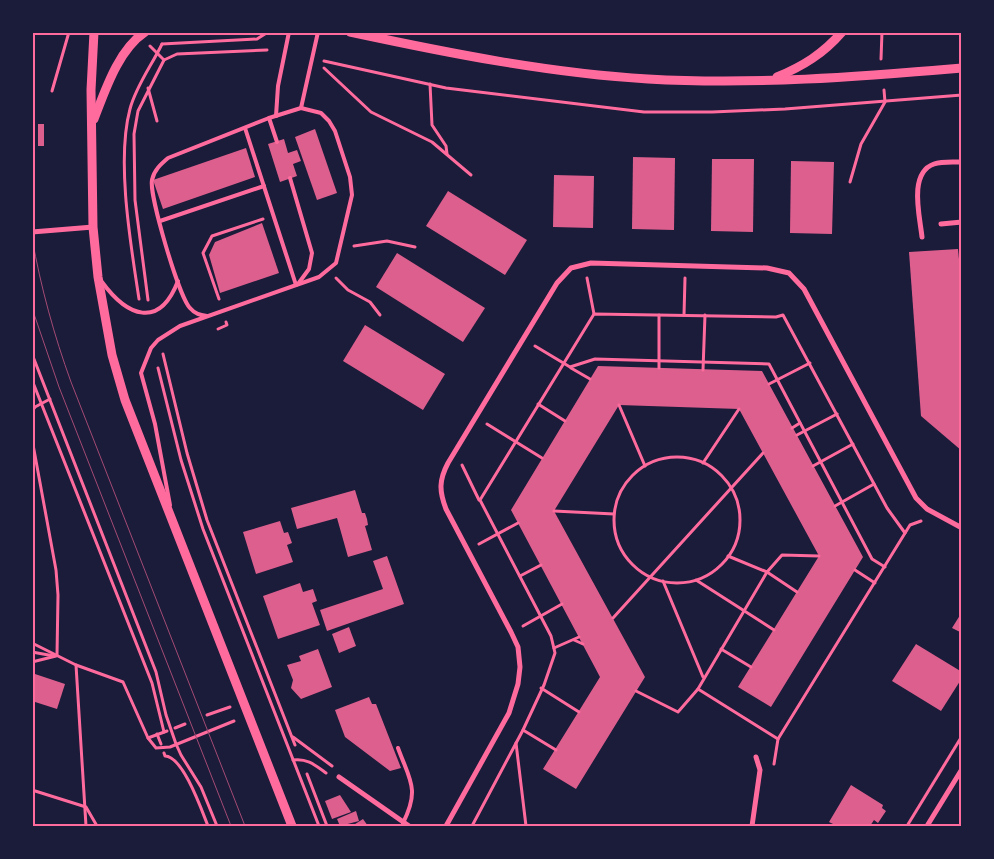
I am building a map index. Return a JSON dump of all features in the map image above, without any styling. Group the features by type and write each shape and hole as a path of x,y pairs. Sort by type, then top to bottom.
{"street":[{"path":"94,32 91,90 93,227 98,277 112,355 125,400 292,826"},
{"path":"350,32 473,57 577,72 649,79 828,79 962,68"},
{"path":"772,80 802,67 819,56 842,32"},
{"path":"92,124 110,80 126,52 145,37"},
{"path":"922,237 918,193 919,181 923,173 935,164 962,162"},
{"path":"942,224 962,222"},
{"path":"32,232 93,227"},
{"path":"446,826 509,713 518,684 520,657 515,640 446,509 439,488 443,473 455,451 563,275 571,268 584,264 685,266 773,269 789,273 796,279 916,498 927,509 962,528"},
{"path":"752,826 760,770 756,757"},
{"path":"927,826 962,769"},
{"path":"339,777 406,825"}],"lane":[{"path":"276,116 278,86 289,32"},
{"path":"301,108 318,32"},
{"path":"174,527 155,424 141,373 144,362 158,340 180,326 319,277 336,262 352,195 350,177 335,131 329,121 314,110 301,108 269,118 168,158 156,170 152,180 160,221 178,281 190,308 197,314 207,316"},
{"path":"269,118 277,142"},
{"path":"245,128 296,285"},
{"path":"290,178 312,253 309,269 296,285"},
{"path":"160,221 264,186"},
{"path":"98,277 113,298 134,312 150,312 164,304 172,294 178,281"},
{"path":"398,748 413,790 412,805 406,825"}],"path":[{"path":"52,91 69,32"},
{"path":"140,302 127,200 126,128 137,92 162,44 257,39 268,32"},
{"path":"880,62 882,32"},
{"path":"145,37 164,60 177,54 267,50"},
{"path":"311,58 331,73 371,112 432,142 471,176"},
{"path":"323,60 430,84 602,108 654,112 720,112 886,102 962,95"},
{"path":"430,84 432,125 446,146 447,154"},
{"path":"850,182 861,144 886,102 883,86"},
{"path":"148,88 157,121"},
{"path":"227,294 219,299 203,253 212,236 264,218 266,228"},
{"path":"340,248 388,241 415,247"},
{"path":"480,500 594,314 584,264"},
{"path":"684,315 685,266"},
{"path":"328,269 348,290 370,302 380,316"},
{"path":"594,314 776,317 783,315 887,508 905,533"},
{"path":"658,368 659,314"},
{"path":"703,370 705,315"},
{"path":"212,331 228,326 226,322"},
{"path":"523,339 590,379"},
{"path":"170,347 163,353 197,489 272,690 295,744"},
{"path":"32,354 156,672 166,715 176,744 201,786 217,826"},
{"path":"155,358 193,502 271,707 319,826"},
{"path":"570,367 595,359 769,364 872,559 884,567"},
{"path":"769,384 810,362"},
{"path":"32,380 152,683 165,731 148,738"},
{"path":"32,411 41,403 50,399"},
{"path":"538,404 565,421"},
{"path":"619,405 645,466"},
{"path":"702,463 739,408"},
{"path":"797,435 837,414"},
{"path":"476,418 542,458"},
{"path":"792,428 800,423"},
{"path":"32,439 56,570 58,595 57,656"},
{"path":"814,466 852,444"},
{"path":"455,451 520,576 554,648 554,658 523,730 472,826"},
{"path":"613,618 763,453"},
{"path":"673,458 702,463 715,471 730,488 735,498 739,520 736,542 728,556 716,569 696,580 680,583 663,581 650,577 634,565 620,548 615,532 614,514 626,484 645,466 662,459 673,458"},
{"path":"835,506 874,484"},
{"path":"554,510 614,514"},
{"path":"773,768 778,739 905,533 914,522 925,522"},
{"path":"467,550 518,523"},
{"path":"636,691 678,712 698,690 703,677 767,572 782,555 819,556"},
{"path":"728,556 767,572 797,592"},
{"path":"520,576 541,566"},
{"path":"855,570 875,583"},
{"path":"696,580 774,630"},
{"path":"663,581 703,677"},
{"path":"521,628 562,604"},
{"path":"554,648 579,637"},
{"path":"574,639 583,644"},
{"path":"32,642 76,665 123,682 148,738 156,748 176,744 238,720"},
{"path":"721,648 751,667"},
{"path":"32,652 57,656"},
{"path":"32,662 57,656"},
{"path":"76,665 86,826"},
{"path":"541,688 579,712"},
{"path":"698,690 778,739"},
{"path":"207,715 233,706"},
{"path":"266,709 271,707"},
{"path":"174,728 185,724"},
{"path":"523,730 556,750"},
{"path":"157,734 161,744"},
{"path":"907,826 962,736"},
{"path":"292,737 338,770 339,777 333,778 313,763 301,759 293,760"},
{"path":"516,742 526,826"},
{"path":"164,753 165,756 169,756 175,761 188,780 208,826"},
{"path":"307,774 327,826"},
{"path":"32,790 86,806 97,826"}],"building":[{"path":"38,124 44,124 44,146 38,146"},
{"path":"315,129 337,193 317,200 295,137"},
{"path":"284,139 288,153 297,150 301,161 293,164 297,176 280,182 268,144"},
{"path":"246,148 255,177 163,209 153,180"},
{"path":"633,157 675,158 674,230 632,229"},
{"path":"712,159 754,159 753,232 711,231"},
{"path":"791,161 834,162 832,234 790,233"},
{"path":"554,175 594,176 593,228 553,227"},
{"path":"448,191 527,240 505,275 426,226"},
{"path":"262,223 279,273 220,293 209,255 215,242"},
{"path":"958,249 962,290 962,451 921,416 909,252"},
{"path":"397,253 485,308 463,342 376,287"},
{"path":"365,325 445,374 423,410 343,361"},
{"path":"598,366 762,371 863,557 771,707 738,687 819,556 739,409 619,405 554,511 645,677 576,789 543,769 600,677 511,510"},
{"path":"355,490 362,513 365,513 367,519 368,525 365,526 372,550 348,557 337,518 297,529 291,508"},
{"path":"280,521 284,533 288,532 292,543 287,545 293,562 256,574 243,532"},
{"path":"387,556 404,604 327,631 320,610 383,589 373,561"},
{"path":"300,583 303,592 313,589 317,601 312,603 320,625 278,639 263,596"},
{"path":"962,612 962,633 952,628"},
{"path":"349,627 356,646 339,653 332,634"},
{"path":"916,644 962,672 962,678 941,711 892,681"},
{"path":"318,649 332,687 301,699 291,688 293,680 287,665 301,661 299,656"},
{"path":"32,673 65,684 57,709 32,701"},
{"path":"369,697 372,704 376,704 401,768 390,771 345,737 335,710"},
{"path":"851,785 883,805 882,808 886,811 878,823 874,820 870,826 837,826 829,822"},
{"path":"340,795 351,812 332,819 325,801"},
{"path":"356,811 359,821 340,826 337,819"},
{"path":"363,819 368,826 352,826"}],"tram line":[{"path":"32,45 33,32"},
{"path":"32,238 49,311 71,382 245,826"},
{"path":"32,308 59,387 231,826"}]}
